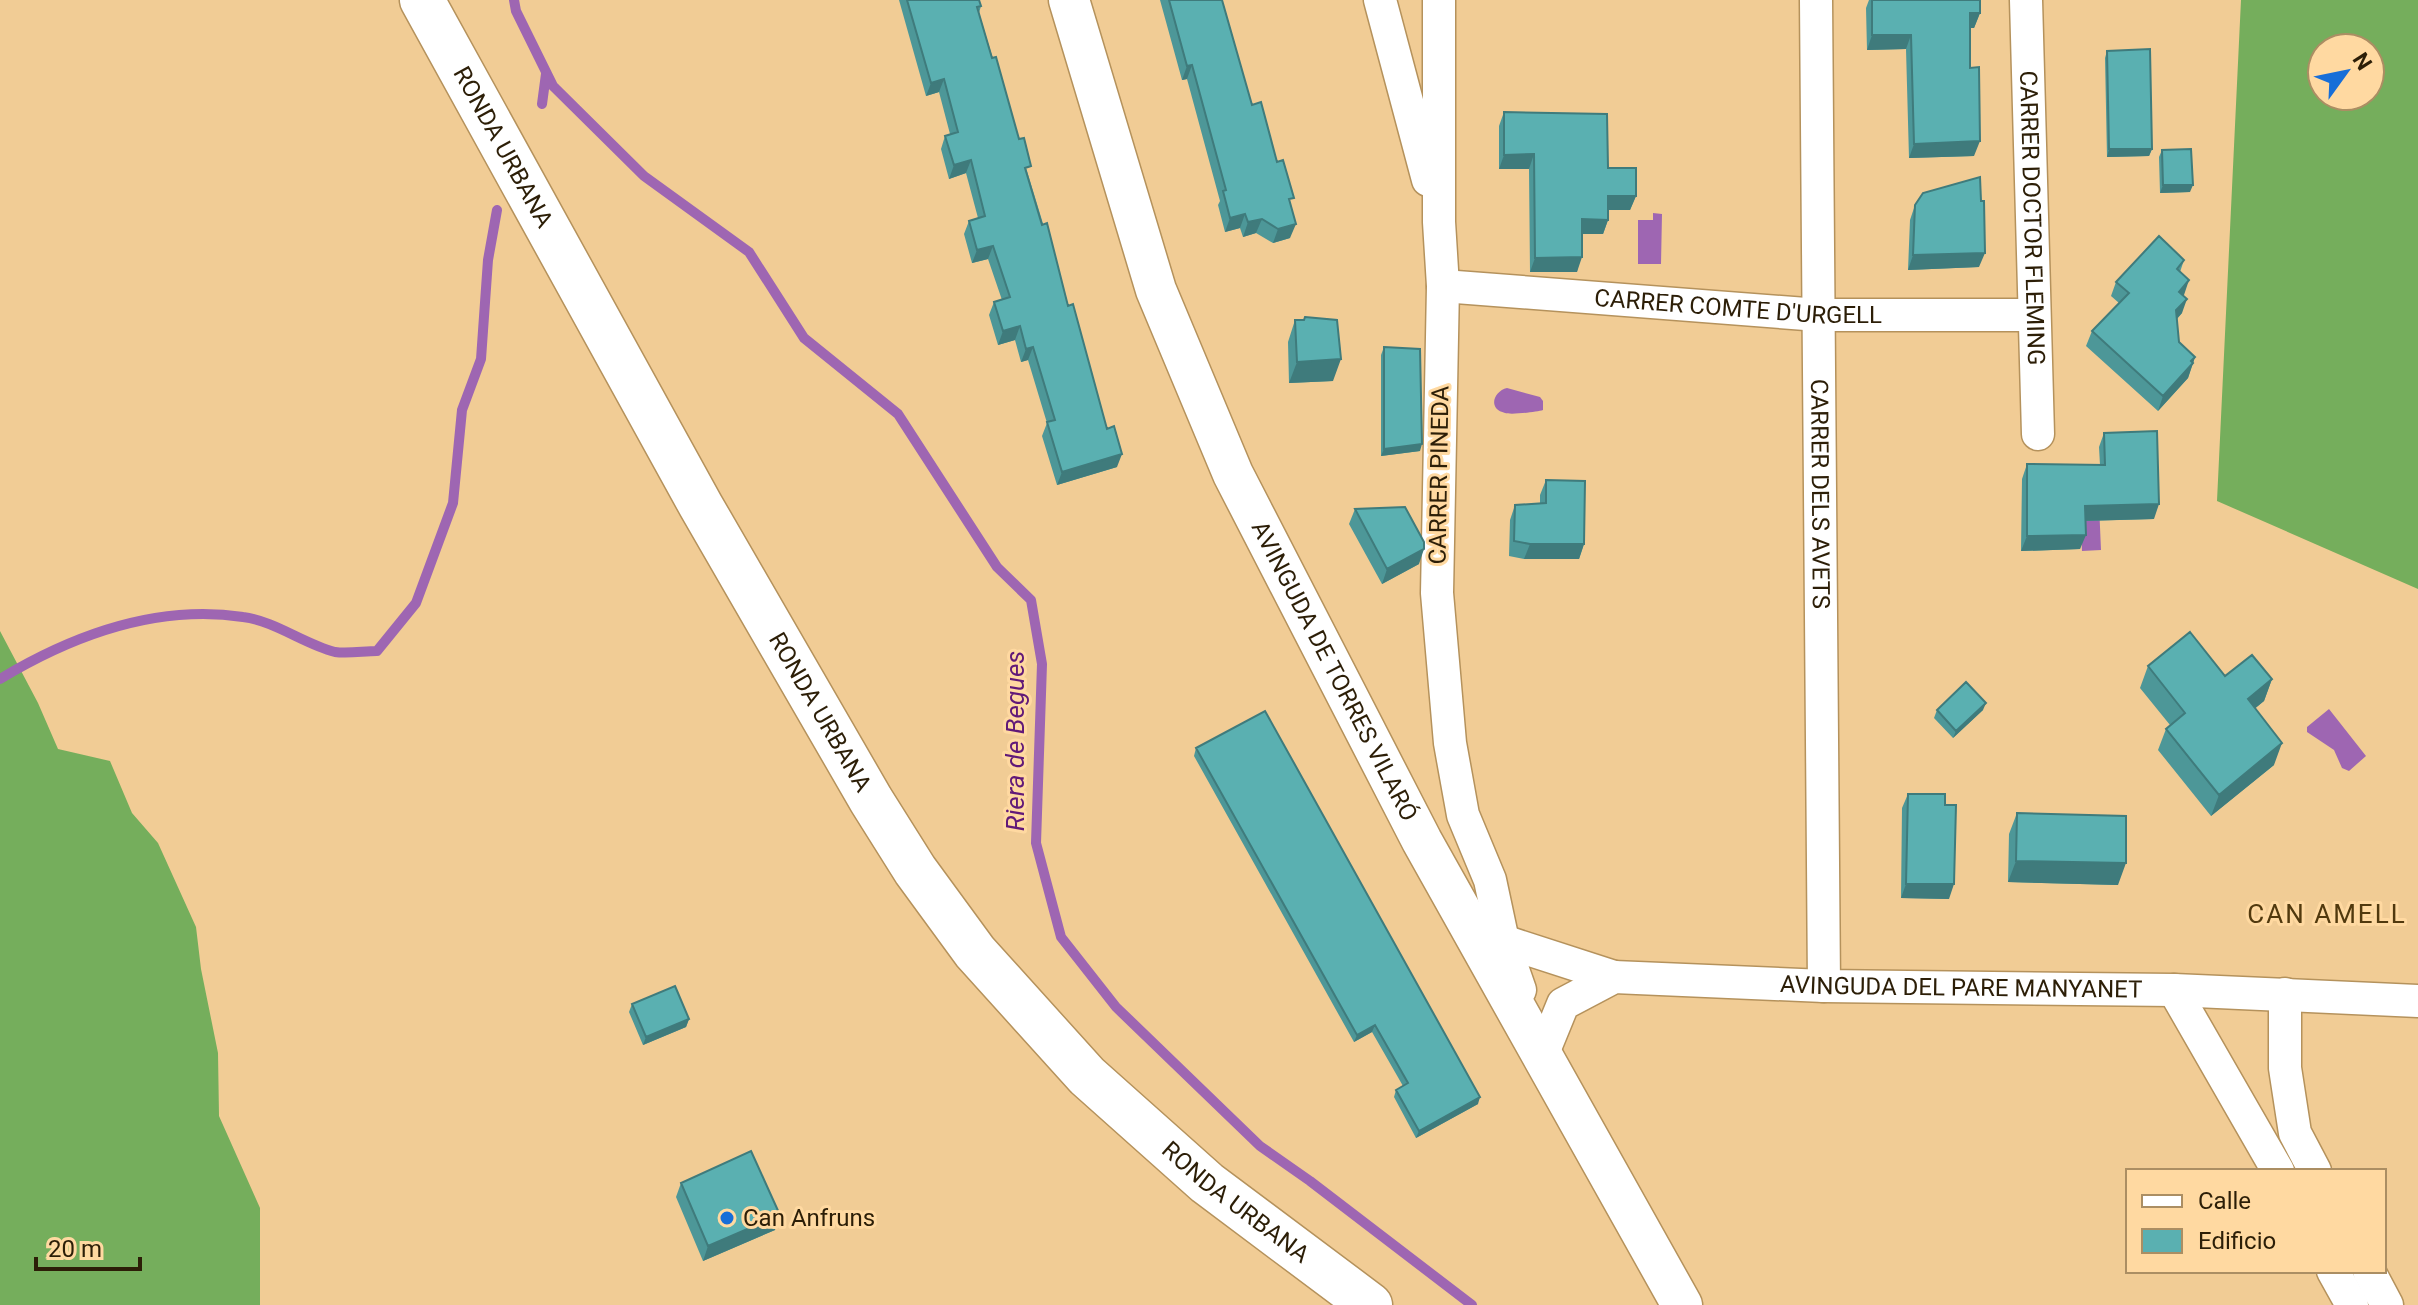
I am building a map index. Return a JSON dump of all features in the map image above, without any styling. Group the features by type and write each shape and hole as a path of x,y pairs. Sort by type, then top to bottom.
{"main road":[{"name":"RONDA URBANA","path":"422,0 701,506 915,870 975,952 1087,1076 1207,1183 1370,1305"}],"street":[{"name":"AVINGUDA DE TORRES VILARÓ","path":"1069,0 1156,290 1233,474 1408,815 1682,1305"},
{"path":"1380,0 1439,222"},
{"name":"CARRER PINEDA","path":"1439,0 1439,222 1443,286 1437,593 1449,728 1463,815 1490,880 1503,941 1543,1053"},
{"name":"CARRER DELS AVETS","path":"1816,0 1824,986"},
{"name":"CARRER DOCTOR FLEMING","path":"2026,0 2038,434"},
{"name":"CARRER COMTE D'URGELL","path":"1443,286 1819,315 2034,315"},
{"path":"1503,941 1614,977"},
{"path":"1543,1053 1563,1004 1614,977"},
{"name":"AVINGUDA DEL PARE MANYANET","path":"1614,977 1824,986 2174,990 2418,1001"},
{"path":"2174,990 2277,1169"},
{"path":"2285,994 2285,1068 2295,1133 2314,1169"},
{"path":"2334,1273 2352,1305"},
{"path":"2370,1273 2387,1305"}],"green space":[{"path":"2241,0 2418,0 2418,589 2217,501"},
{"path":"0,631 58,749 110,761 132,813 158,843 196,927 218,1053 219,1116 260,1208 260,1305 0,1305"}],"shaded area":[{"path":"1653,213 1662,214 1661,264 1638,264 1638,220 1653,220"},
{"path":"1507,388 1540,397 1543,410 1513,414 1499,411 1494,400"},
{"path":"2099,504 2101,550 2082,551 2080,505"},
{"path":"2329,709 2366,756 2349,771 2342,768 2334,750 2307,732 2307,727"}],"building":[{"path":"907,0 979,0 981,6 977,7 992,58 996,57 1019,139 1024,138 1031,166 1025,168 1042,225 1047,223 1068,306 1073,304 1107,429 1114,426 1122,454 1062,472 1047,422 1055,420 1033,347 1026,349 1020,326 1003,331 994,302 1010,297 993,246 977,250 969,221 985,216 971,160 954,165 945,136 958,132 944,79 931,83"},
{"path":"1169,0 1222,0 1252,105 1261,102 1277,162 1283,160 1294,198 1289,199 1296,224 1278,229 1262,219 1248,222 1245,214 1230,218 1223,191 1226,190 1192,65 1187,66"},
{"path":"1872,0 1980,0 1980,13 1970,13 1970,68 1979,67 1980,141 1914,144 1911,35 1872,35"},
{"path":"2150,49 2152,149 2109,149 2107,51"},
{"path":"1504,112 1607,114 1608,168 1636,168 1636,196 1608,196 1608,220 1582,219 1582,257 1535,258 1534,154 1504,155"},
{"path":"2191,149 2193,185 2163,185 2162,150"},
{"path":"1980,177 1981,201 1984,201 1985,253 1913,255 1915,205 1923,193"},
{"path":"2159,236 2184,260 2177,269 2189,280 2179,292 2187,299 2176,310 2179,342 2195,357 2163,396 2092,331 2129,293 2116,282"},
{"path":"1305,317 1337,320 1341,359 1297,362 1295,320 1304,320"},
{"path":"1384,347 1420,349 1422,444 1384,449"},
{"path":"2157,431 2159,504 2085,506 2086,535 2027,536 2027,464 2105,465 2104,433"},
{"path":"1546,480 1585,481 1584,544 1514,541 1515,505 1546,503"},
{"path":"1405,507 1424,542 1424,549 1387,569 1355,509"},
{"path":"2190,632 2225,676 2252,655 2272,679 2248,699 2282,743 2219,795 2166,729 2185,713 2148,666"},
{"path":"1966,682 1986,703 1956,731 1937,710"},
{"path":"1265,711 1480,1097 1419,1131 1396,1090 1408,1083 1375,1025 1357,1035 1196,748"},
{"path":"1908,794 1945,794 1945,805 1956,805 1954,884 1906,884"},
{"path":"2017,813 2126,816 2126,863 2016,861"},
{"path":"675,986 689,1019 646,1037 632,1004"},
{"name":"Can Anfruns","path":"751,1151 780,1215 708,1246 681,1183"}],"waterway":[{"name":"Riera de Begues","path":"514,0 516,11 553,86 644,176 749,252 804,338 898,414 997,567 1031,600 1042,664 1036,843 1061,937 1116,1007 1260,1146 1472,1305"},
{"path":"542,104 546,74"},
{"path":"0,679 86,637 147,619 179,615 211,614 255,619 335,652 377,651 416,603 453,503 462,410 481,359 488,260 497,210"}],"place":[{"name":"Can Anfruns","path":"727,1218"}],"district":[{"name":"CAN AMELL","path":"2327,914"}]}
